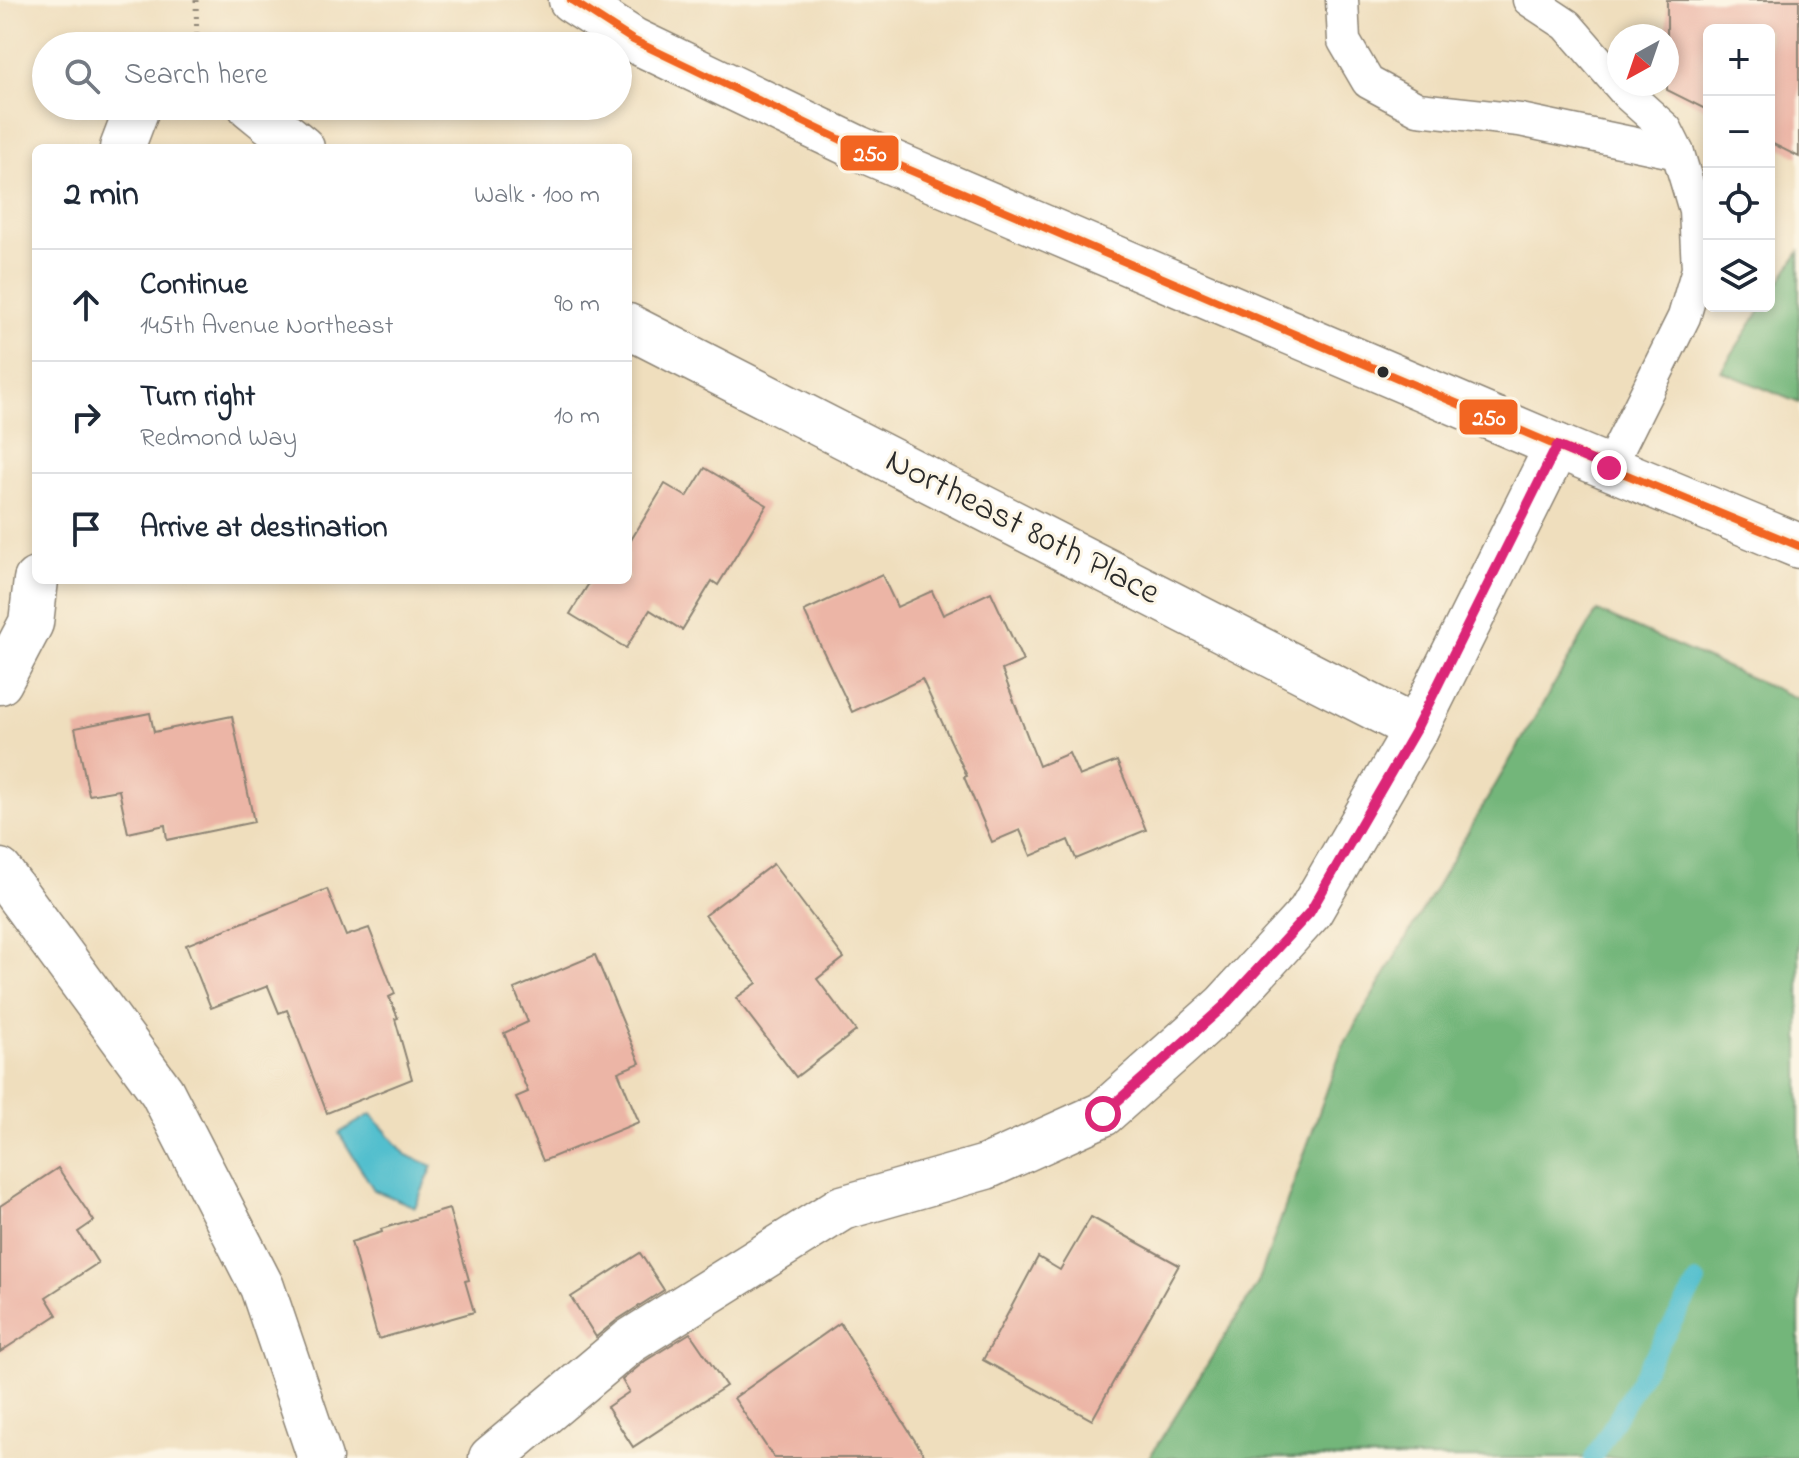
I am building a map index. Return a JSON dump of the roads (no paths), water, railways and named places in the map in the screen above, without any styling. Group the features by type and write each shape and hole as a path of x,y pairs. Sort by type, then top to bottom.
{"street":[{"path":"571,0 621,32"},
{"path":"632,39 858,148 1799,546"},
{"path":"124,144 133,120"},
{"path":"267,120 297,144"},
{"name":"Northeast 80th Place","path":"632,328 1416,729"},
{"path":"491,1458 630,1341 842,1208 986,1167 1103,1114 1224,1006 1310,912 1416,729 1557,446"},
{"path":"0,682 31,623 36,584"},
{"path":"0,871 162,1092 262,1287 320,1458"}],"lane":[{"path":"1342,0 1344,41 1368,82 1418,109 1520,120 1678,153"},
{"path":"1529,0 1567,25 1627,94 1666,129 1678,153 1695,210 1698,269 1684,317 1609,468"}],"water":[{"path":"371,1114 406,1155 433,1166 415,1207 374,1190 339,1133"}],"waterway":[{"path":"1593,1458 1697,1282"}]}
